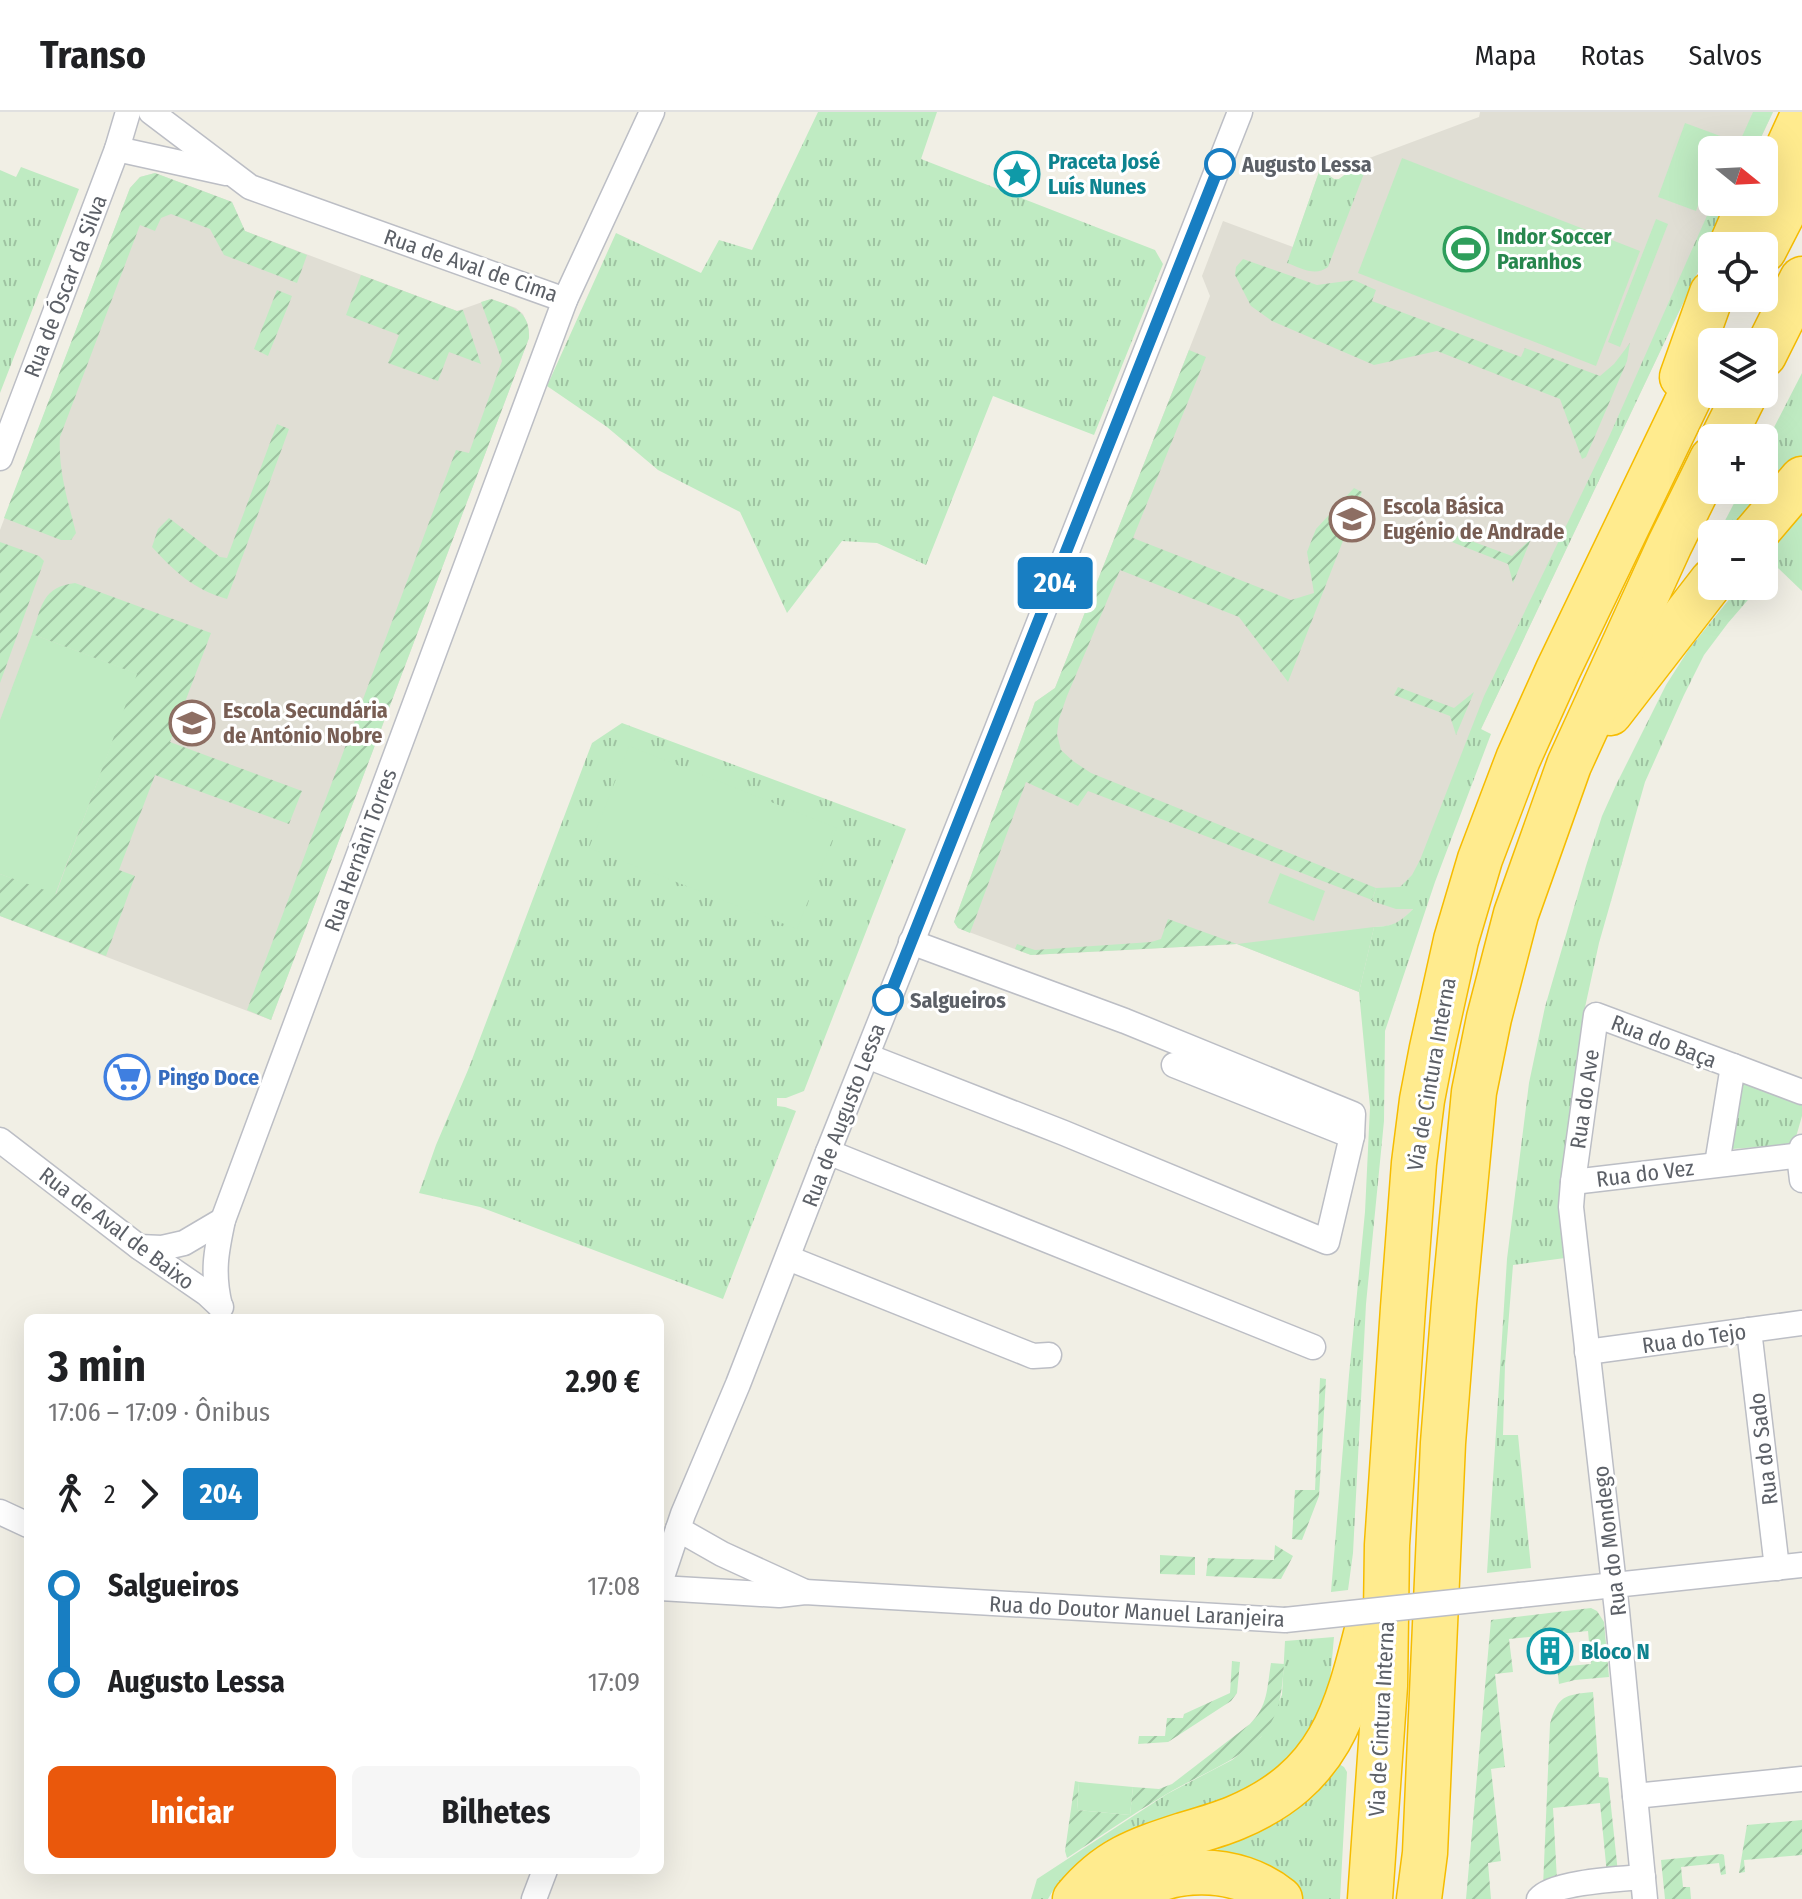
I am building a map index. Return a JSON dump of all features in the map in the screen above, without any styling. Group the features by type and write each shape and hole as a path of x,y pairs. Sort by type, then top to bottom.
{"highway":[{"path":"1778,140 1791,112"},
{"path":"1778,170 1802,117"},
{"path":"1773,232 1802,176"},
{"path":"1778,328 1802,279"},
{"path":"1636,508 1705,312"},
{"path":"1685,405 1717,312"},
{"name":"Via de Cintura Interna","path":"1370,1899 1385,1686 1387,1545 1414,1163 1432,1048 1456,940 1480,859 1518,759 1698,379"},
{"path":"1767,520 1802,479"},
{"name":"Via de Cintura Interna","path":"1419,1899 1425,1853 1443,1443 1474,1092 1516,914 1569,765 1698,487"},
{"path":"1569,765 1698,599"},
{"path":"1075,1899 1102,1871 1122,1858 1255,1809 1277,1797 1312,1766 1343,1715 1355,1679 1387,1545"},
{"path":"1425,1853 1427,1899"},
{"path":"1124,1899 1153,1882 1178,1874 1210,1872 1256,1883 1280,1899"}],"street":[{"name":"Rua de Óscar da Silva","path":"0,458 117,149 128,112"},
{"name":"Rua de Aval de Cima","path":"151,112 250,187 565,300 652,112"},
{"name":"Rua de Augusto Lessa","path":"664,1565 669,1541 738,1384 1240,112"},
{"name":"Rua de Aval de Cima","path":"117,149 232,175"},
{"name":"Rua Hernâni Torres","path":"225,1312 215,1287 214,1262 223,1220 565,300"},
{"path":"867,1056 1122,1150 1327,1242 1352,1136 1353,1114 1125,1021 911,942"},
{"name":"Rua do Baça","path":"1596,1015 1802,1092"},
{"name":"Rua do Ave","path":"1573,1182 1596,1015"},
{"path":"1174,1065 1352,1136"},
{"path":"1717,1164 1733,1066"},
{"name":"Rua de Aval de Baixo","path":"0,1140 139,1247 206,1293 225,1312"},
{"path":"828,1152 1313,1347"},
{"path":"1801,1152 1802,1180"},
{"name":"Rua do Vez","path":"1573,1182 1801,1152"},
{"name":"Rua do Mondego","path":"1573,1182 1571,1207 1614,1585 1644,1888"},
{"path":"139,1247 162,1248 184,1243 223,1220"},
{"path":"788,1258 1033,1356 1049,1355"},
{"name":"Rua do Tejo","path":"1587,1352 1802,1323"},
{"name":"Rua do Sado","path":"1749,1330 1777,1568"},
{"path":"0,1512 24,1523"},
{"name":"Rua do Doutor Manuel Laranjeira","path":"669,1541 722,1554 805,1592"},
{"name":"Rua do Doutor Manuel Laranjeira","path":"664,1585 779,1595 805,1592 1285,1620 1802,1565"},
{"path":"1635,1796 1802,1779"},
{"path":"1539,1899 1545,1892 1562,1887 1644,1888"}],"shaded area":[{"name":"Escola Básica Eugénio de Andrade","path":"1480,112 1773,112 1762,136 1698,136 1698,216 1724,216 1717,232 1698,232 1698,272 1481,729 1414,908 1400,922 1374,927 1359,992 1237,944 1031,955 958,928 954,922 1035,702 1055,688 1210,296 1202,276 1223,221 1293,247 1320,169 1339,179 1356,163 1479,117"},
{"name":"Escola Secundária de António Nobre","path":"155,173 232,202 245,231 457,311 491,299 516,308 523,314 529,330 529,338 271,1020 0,916 0,530 130,188 140,177"}],"green space":[{"path":"818,112 937,112 921,159 1155,250 1163,264 1094,435 993,396 926,565 877,543 842,541 787,613 740,512 658,470 607,427 547,386 616,233 701,273 719,240 752,250"},
{"path":"1753,112 1773,112 1762,136 1742,136"},
{"path":"1685,123 1720,136 1698,136 1696,211 1658,197"},
{"path":"1370,158 1328,267 1313,271 1287,263 1320,169 1339,179 1356,163"},
{"name":"Indor Soccer Paranhos","path":"1402,158 1640,251 1596,366 1358,273"},
{"path":"21,167 79,189 0,393 0,170 16,177"},
{"path":"155,173 232,202 245,231 307,255 297,283 224,255 210,229 171,214 161,218 155,231 140,225 60,437 62,473 76,533 71,540 61,540 4,518 130,188 140,177"},
{"path":"1707,216 1724,216 1717,232 1700,232"},
{"path":"1656,219 1668,224 1620,347 1608,342"},
{"path":"1698,236 1698,272 1481,729 1491,734 1435,882 1385,1031 1384,1121 1366,1304 1353,1553 1348,1590 1331,1592 1365,1212 1370,1107 1359,992 1374,927 1396,923 1413,909 1396,909 1372,901 1376,888 1400,887 1412,875 1420,860 1484,696 1609,437"},
{"path":"1243,259 1317,285 1354,280 1376,290 1372,301 1521,357 1525,348 1600,376 1630,343 1627,361 1586,457 1582,459 1560,399 1437,351 1374,365 1272,321 1251,306 1235,275 1236,267"},
{"path":"361,275 457,311 463,310 481,364 449,352 438,381 388,363 399,335 346,315"},
{"path":"277,290 292,296 268,356 254,349"},
{"path":"491,299 513,307 523,315 529,338 271,1020 247,1010 456,450 469,453 502,361 481,302"},
{"path":"1189,350 1206,357 1133,538 1291,600 1314,593 1307,552 1316,529 1354,488 1362,492 1288,682 1239,617 1120,570 1059,719 1057,734 1061,750 1091,773 1376,888 1372,900 1088,791 1078,806 1026,782 970,933 958,928 954,922 1035,702 1055,688"},
{"path":"1802,373 1802,466 1778,494 1778,424"},
{"path":"277,424 289,429 227,599 185,579 152,547 158,529 169,518 220,557 227,558"},
{"path":"1734,504 1769,504 1755,520 1725,520"},
{"path":"1802,510 1802,591 1778,568 1778,540"},
{"path":"1455,535 1512,556 1531,539 1513,583 1508,564 1452,542"},
{"path":"0,542 39,556 44,561 0,683"},
{"path":"75,583 211,633 170,742 302,791 289,824 155,775 119,870 135,876 106,956 0,916 0,874 56,894 137,674 32,634 41,607 50,594 64,585"},
{"path":"1729,600 1748,600 1704,655 1645,782 1599,943 1584,1012 1571,1114 1565,1258 1513,1265 1503,1435 1518,1435 1531,1568 1487,1573 1507,1259 1529,1083 1545,1007 1602,816 1666,685 1689,649"},
{"path":"32,634 138,674 55,895 0,874 0,720"},
{"path":"1398,687 1454,708 1474,692 1456,735 1450,716 1394,695"},
{"path":"622,723 906,829 804,1091 777,1098 777,1106 796,1111 723,1299 480,1207 419,1193 592,743"},
{"path":"629,746 837,828 797,929 589,848"},
{"path":"1280,873 1325,891 1314,921 1268,903"},
{"path":"1168,919 1237,944 1031,955 1015,949 1017,944 1035,950 1151,942 1161,939"},
{"path":"1374,927 1359,992 1237,944"},
{"path":"1748,1081 1802,1100 1802,1116 1794,1144 1732,1149 1740,1086"},
{"path":"1320,1378 1326,1379 1319,1496 1302,1540 1292,1539 1295,1490 1315,1490"},
{"path":"1275,1545 1293,1556 1281,1579 1206,1576 1208,1558 1274,1560"},
{"path":"1160,1555 1195,1557 1195,1575 1160,1574"},
{"path":"1591,1608 1604,1622 1609,1677 1559,1684 1557,1667 1591,1664 1588,1631 1509,1639 1513,1672 1495,1674 1505,1767 1491,1769 1501,1861 1488,1863 1491,1899 1466,1899 1491,1620"},
{"path":"1334,1637 1329,1692 1304,1746 1273,1776 1069,1874 1048,1899 1031,1899 1037,1879 1167,1794 1232,1760 1261,1737 1282,1695 1285,1641"},
{"path":"1232,1661 1240,1662 1237,1693 1231,1701 1168,1742 1138,1744 1139,1736 1165,1736 1167,1718 1183,1718 1184,1714 1230,1693"},
{"path":"1271,1663 1284,1664 1281,1694 1272,1721 1260,1738 1238,1755 1152,1803 1067,1858 1065,1851 1075,1781 1079,1782 1077,1810 1130,1815 1133,1787 1159,1789 1172,1784 1250,1724 1264,1703"},
{"path":"1593,1692 1599,1777 1608,1778 1618,1873 1607,1874 1600,1803 1553,1808 1557,1880 1543,1887 1550,1724 1556,1707 1564,1698"},
{"path":"1339,1764 1347,1772 1340,1899 1300,1899 1246,1859 1217,1851 1219,1847"},
{"path":"1079,1782 1133,1787 1130,1815 1077,1810"},
{"path":"1802,1820 1802,1855 1744,1860 1745,1872 1739,1873 1747,1825"},
{"path":"1722,1854 1726,1874 1721,1875 1719,1863 1681,1867 1683,1887 1690,1887 1691,1899 1665,1899 1661,1860"}],"bus line":[{"name":"204","path":"888,1000 1220,164"}],"place":[{"name":"Augusto Lessa","path":"1220,164"},
{"name":"Praceta José Luís Nunes","path":"1017,174"},
{"name":"Indor Soccer Paranhos","path":"1466,249"},
{"name":"Escola Básica Eugénio de Andrade","path":"1352,519"},
{"name":"Escola Secundária de António Nobre","path":"192,723"},
{"name":"Salgueiros","path":"888,1000"},
{"name":"Pingo Doce","path":"127,1077"},
{"name":"Bloco N","path":"1550,1651"}]}
